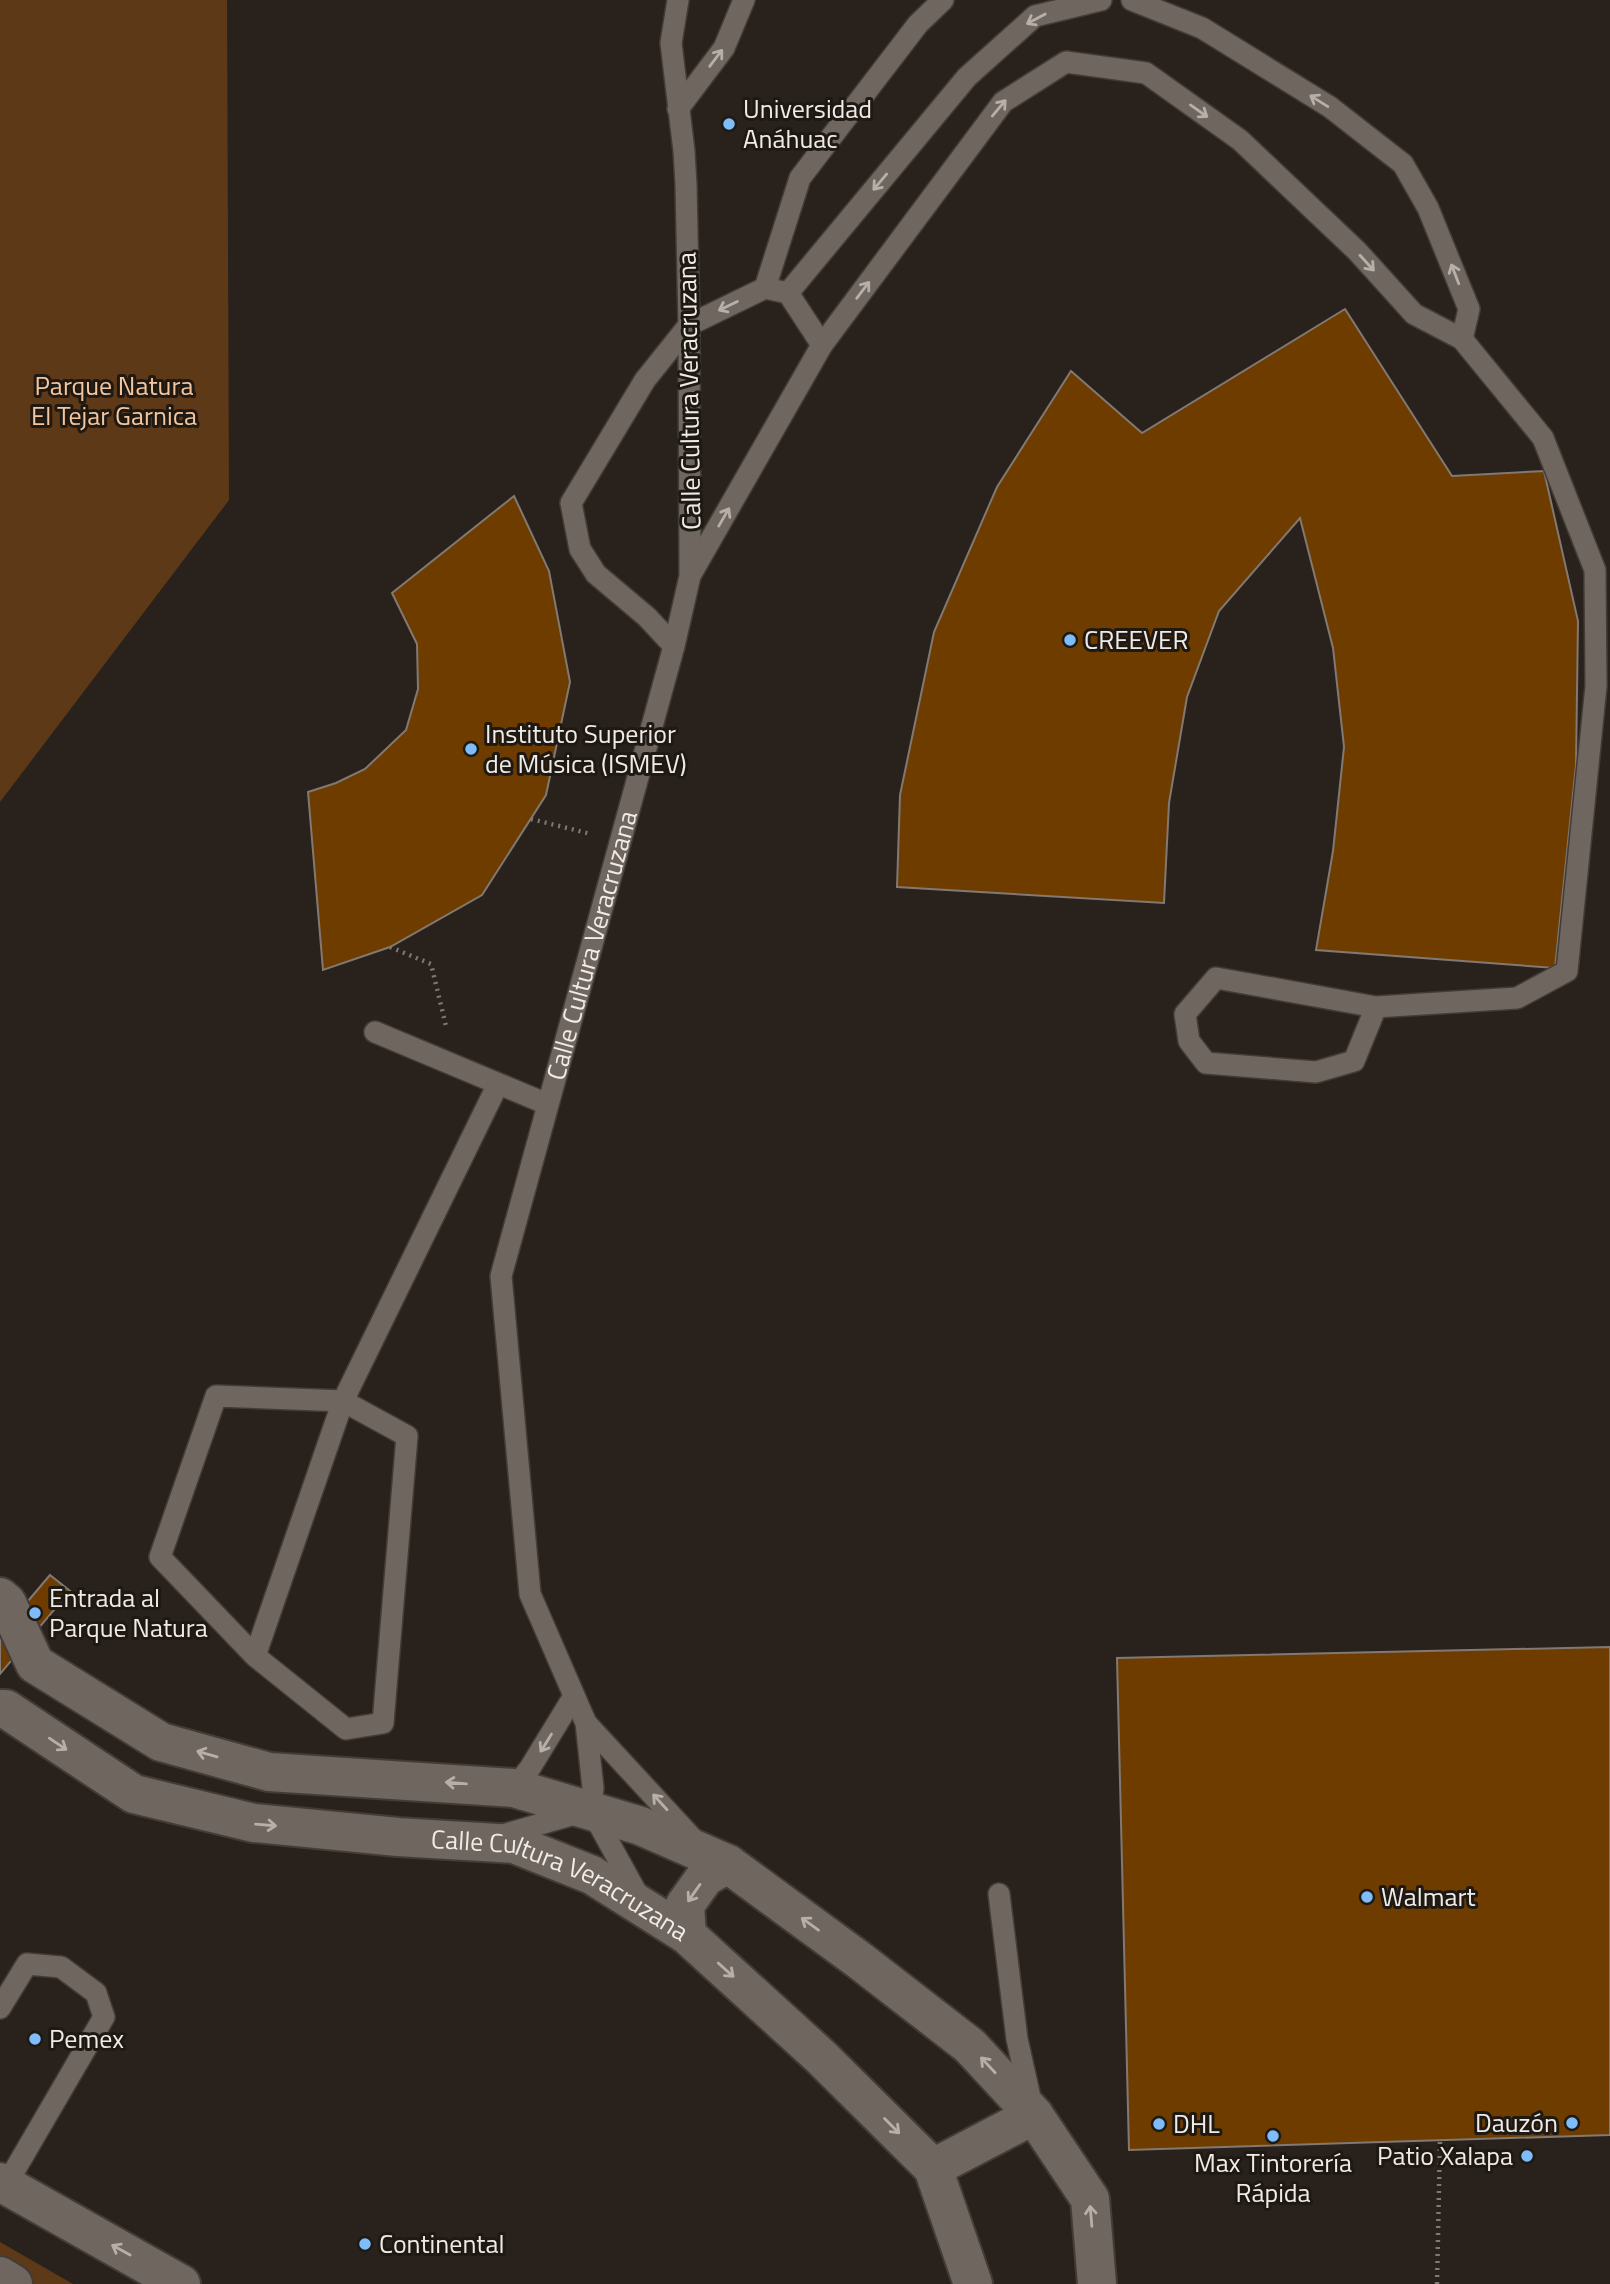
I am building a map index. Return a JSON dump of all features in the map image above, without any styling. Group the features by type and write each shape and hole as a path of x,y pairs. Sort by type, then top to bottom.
{"street":[{"path":"0,1597 7,1603 35,1664 161,1742 270,1772 514,1788 641,1826 717,1858 859,1960 970,2046 1034,2115 1090,2199 1097,2284"},
{"path":"3,1709 35,1664"},
{"name":"Calle Cultura Veracruzana","path":"3,1709 134,1794 254,1824 514,1844 592,1875 687,1935 821,2057 933,2168 973,2284"},
{"path":"687,1935 685,1905 717,1858"},
{"path":"933,2168 1034,2115"},
{"path":"3,2184 180,2284"},
{"path":"0,2276 13,2284"}],"lane":[{"name":"Calle Cultura Veracruzana","path":"586,1723 530,1594 501,1276 674,646 690,576 686,185 671,43 678,0"},
{"path":"678,109 724,48 744,0"},
{"path":"765,288 800,178 918,24 943,0"},
{"path":"788,293 967,77 1035,16 1101,0"},
{"path":"1132,0 1202,28 1330,107 1403,164 1428,208 1469,309 1462,339"},
{"path":"690,576 822,345 1003,102 1066,62 1146,73 1240,140 1357,251 1414,314 1462,339 1543,439 1595,570 1596,685 1567,971 1517,998 1376,1007 1216,978 1185,1014 1189,1041 1206,1063 1316,1072 1354,1061 1376,1007"},
{"path":"674,646 647,617 596,574 580,549 571,503 645,380 689,324 765,288 788,293 822,345"},
{"path":"375,1032 547,1104"},
{"path":"255,1656 343,1401 498,1084"},
{"path":"216,1396 343,1401 407,1436 383,1723 346,1729 255,1656 160,1557 216,1396"},
{"path":"514,1788 530,1768 574,1696"},
{"path":"586,1723 593,1788 591,1810 646,1910"},
{"path":"586,1723 717,1858"},
{"path":"478,1842 591,1810"},
{"path":"999,1894 1017,2039 1034,2115"},
{"path":"0,2008 27,1964 61,1967 96,1993 104,2017 3,2184"}],"path":[{"path":"530,818 621,842"},
{"path":"390,947 431,964 452,1053 451,1064"},
{"path":"1437,2284 1440,2141"}],"green space":[{"name":"Parque Natura El Tejar Garnica","path":"0,0 227,0 229,500 0,802"},
{"path":"0,2242 73,2284 13,2284 0,2276"}],"building":[{"name":"CREEVER","path":"1345,309 1452,476 1544,471 1578,621 1576,765 1555,968 1316,950 1333,851 1344,747 1333,648 1300,518 1219,611 1187,697 1169,803 1164,903 897,887 900,795 934,632 997,487 1071,371 1142,433"},
{"name":"Instituto Superior de Música (ISMEV)","path":"514,496 549,571 570,682 546,795 482,895 390,947 323,970 308,792 336,783 365,769 406,730 418,689 417,644 392,593"},
{"name":"Entrada al Parque Natura","path":"50,1575 70,1591 0,1674 0,1634"},
{"name":"Walmart","path":"1610,1647 1610,2135 1129,2150 1117,1658"}],"place":[{"name":"Universidad Anáhuac","path":"729,124"},
{"name":"CREEVER","path":"1070,640"},
{"name":"Instituto Superior de Música (ISMEV)","path":"471,749"},
{"name":"Entrada al Parque Natura","path":"35,1613"},
{"name":"Walmart","path":"1367,1897"},
{"name":"Pemex","path":"35,2039"},
{"name":"Dauzón","path":"1572,2123"},
{"name":"DHL","path":"1159,2124"},
{"name":"Max Tintorería Rápida","path":"1273,2136"},
{"name":"Patio Xalapa","path":"1527,2156"},
{"name":"Continental","path":"365,2244"}]}
